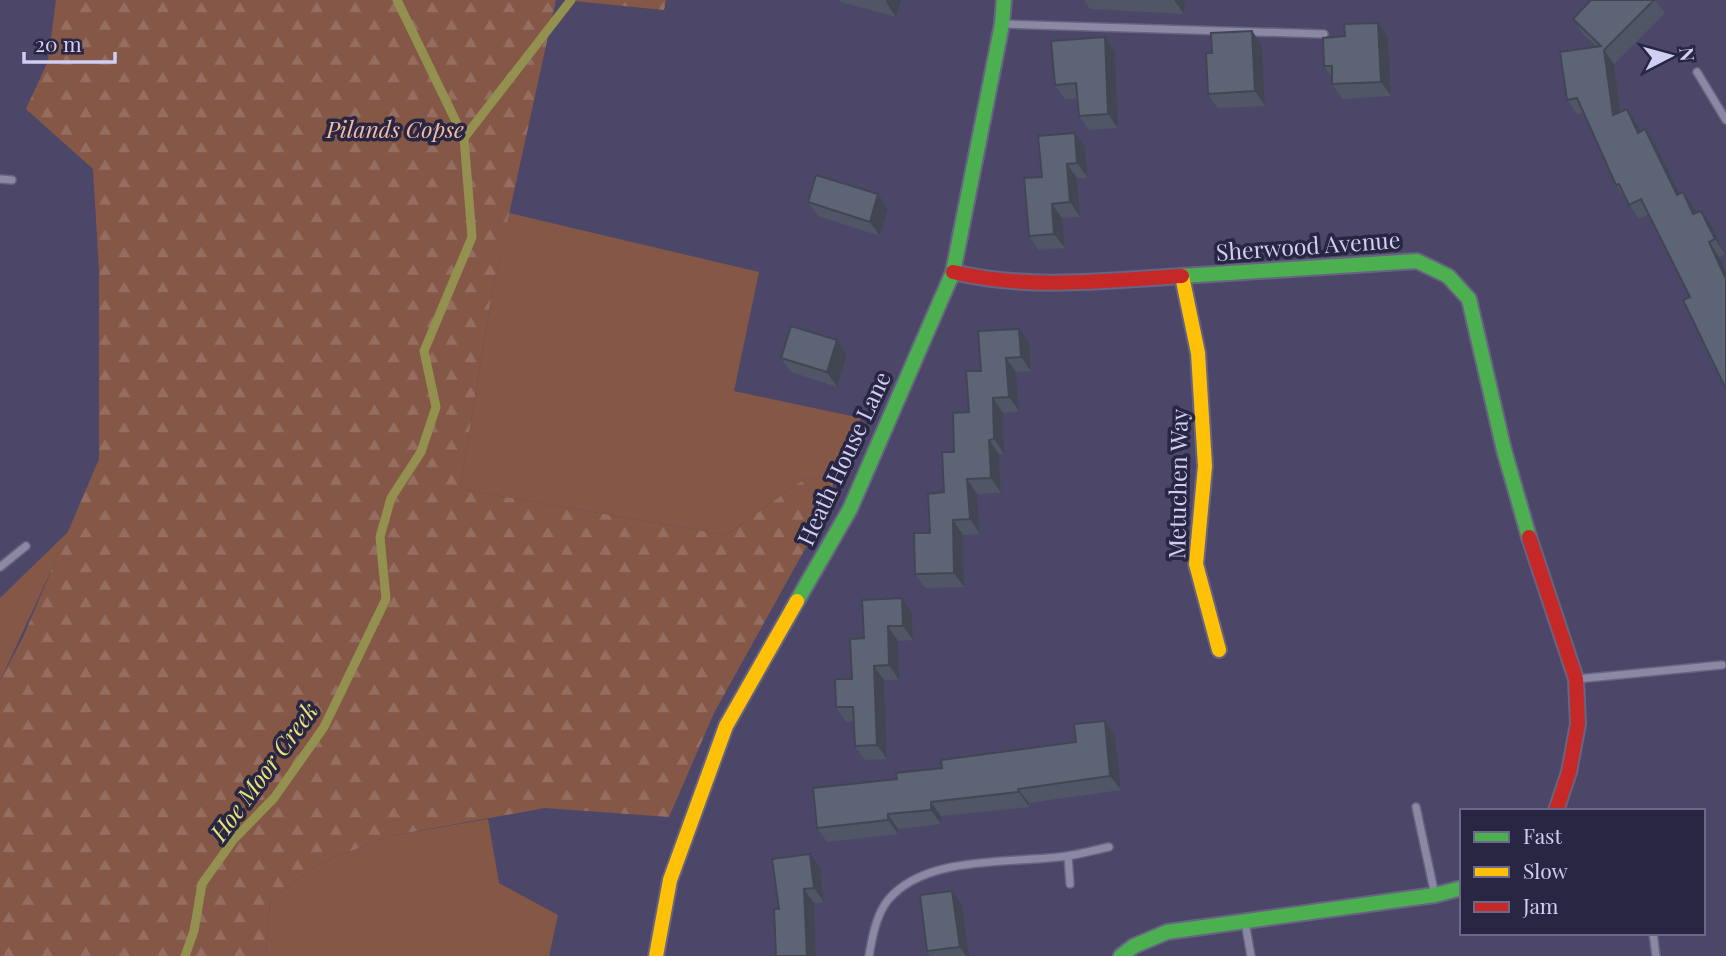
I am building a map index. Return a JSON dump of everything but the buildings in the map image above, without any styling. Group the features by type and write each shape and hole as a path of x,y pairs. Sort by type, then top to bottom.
{"street":[{"name":"Heath House Lane","path":"656,956 670,880 726,726 849,509 953,272 1002,24 1004,0"},
{"path":"1002,24 1324,34"},
{"path":"1697,72 1726,120"},
{"path":"0,179 12,180"},
{"name":"Sherwood Avenue","path":"953,272 986,280 1065,284 1417,261 1448,276 1469,299 1504,450 1542,582 1576,679 1578,724 1569,772 1557,809"},
{"name":"Metuchen Way","path":"1182,276 1198,353 1205,466 1196,564 1219,650"},
{"path":"0,567 26,546"},
{"path":"1576,679 1722,665"},
{"path":"1416,807 1435,895"},
{"path":"869,956 874,929 887,901 911,881 954,866 1068,856 1109,846"},
{"path":"1068,856 1070,884"},
{"path":"1121,956 1167,932 1213,923 1245,922 1435,895 1460,889"},
{"path":"1245,922 1251,956"},
{"path":"1653,935 1656,956"}],"green space":[{"name":"Pilands Copse","path":"56,0 556,0 492,292 460,489 726,535 803,480 834,476 831,502 714,713 669,817 545,808 390,836 320,863 270,901 266,956 0,956 0,681 23,637 99,459 99,270 93,169 26,109 48,61"},
{"path":"563,0 666,0 664,10"},
{"path":"509,213 759,272 734,391 861,418 834,476 803,480 726,535 460,489 492,292"},
{"path":"70,530 0,681 0,598"},
{"path":"488,819 499,883 558,915 549,956 266,956 270,901 320,863 390,836"}],"waterway":[{"path":"397,0 464,138"},
{"name":"Hoe Moor Creek","path":"185,956 194,931 202,884 234,839 274,798 324,727 386,599 380,537 391,498 421,452 436,407 424,351 472,237 464,138 571,0"}],"traffic: fast":[{"path":"797,601 850,509 953,272 1002,24 1004,0"},
{"path":"1182,276 1417,261 1448,276 1469,299 1504,450 1529,537"},
{"path":"1121,956 1134,946 1167,932 1435,895 1460,889"}],"traffic: slow":[{"path":"1182,276 1198,353 1205,466 1196,564 1219,650"},
{"path":"656,956 670,880 726,726 797,601"}],"traffic: jam":[{"path":"953,272 1010,281 1067,283 1182,276"},
{"path":"1529,537 1576,679 1578,724 1569,772 1557,809"}]}
